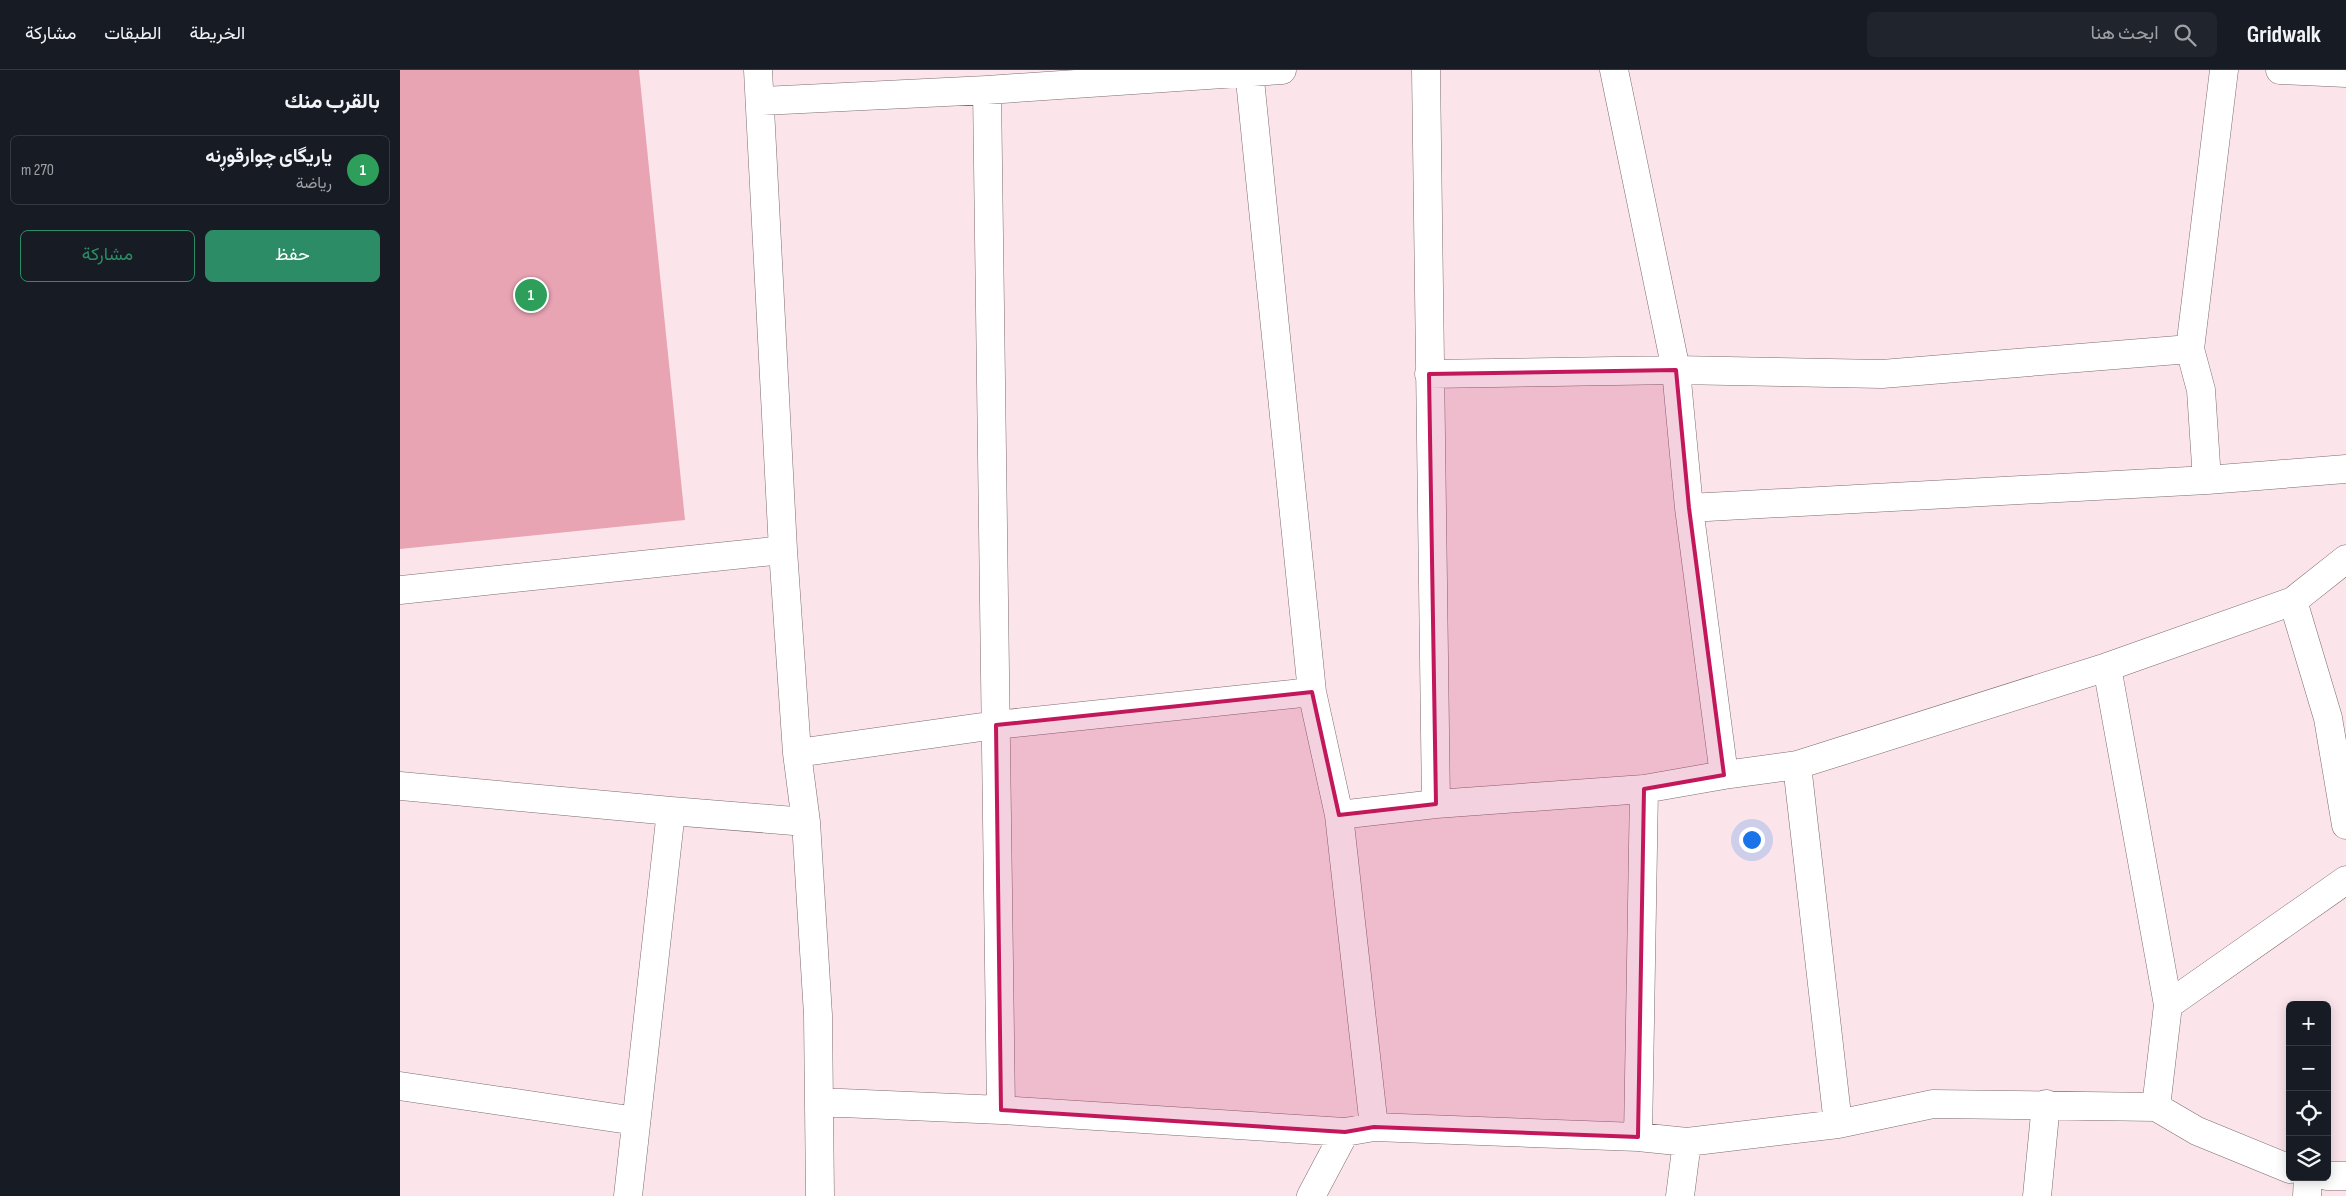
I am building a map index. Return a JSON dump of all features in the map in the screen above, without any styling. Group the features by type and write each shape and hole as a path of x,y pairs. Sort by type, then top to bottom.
{"street":[{"path":"758,70 762,101 784,550 797,753 806,822 818,1015 820,1196"},
{"path":"762,101 987,90 1282,70"},
{"path":"1426,70 1436,804"},
{"path":"1614,70 1676,370 1689,508 1724,775"},
{"path":"2207,480 2200,390 2190,349 2224,70"},
{"path":"2280,70 2346,73"},
{"path":"1249,72 1312,692 1339,815 1374,1127"},
{"path":"987,90 1001,1110"},
{"path":"1429,374 1676,370 1882,374 2190,349"},
{"path":"1689,508 2207,480 2346,469"},
{"path":"400,590 784,550"},
{"path":"1339,815 1436,804 1644,789 1797,765 2107,667 2293,601 2346,559"},
{"path":"2293,601 2328,718 2346,825"},
{"path":"2107,667 2168,1005 2156,1107"},
{"path":"797,753 996,725 1312,692"},
{"path":"1797,765 1838,1124"},
{"path":"400,786 806,822"},
{"path":"1638,1137 1644,789"},
{"path":"628,1196 671,811"},
{"path":"2168,1005 2346,880"},
{"path":"400,1086 636,1121"},
{"path":"819,1102 1001,1110 1345,1132 1374,1127 1638,1137 1687,1142 1838,1124 1933,1104 2046,1104 2156,1107 2197,1131 2286,1167"},
{"path":"2037,1196 2046,1104"},
{"path":"1311,1196 1345,1132"},
{"path":"1680,1196 1687,1142"},
{"path":"2331,1176 2346,1176"},
{"path":"2307,1196 2308,1181"}],"highlighted area":[{"path":"1676,370 1689,508 1724,775 1644,789 1638,1137 1374,1127 1345,1132 1001,1110 996,725 1312,692 1339,815 1436,804 1429,374"}],"shaded area":[{"path":"400,70 639,70 685,520 400,549"}],"place":[{"name":"یاریگای چوارقوڕنە","path":"531,295"}]}
